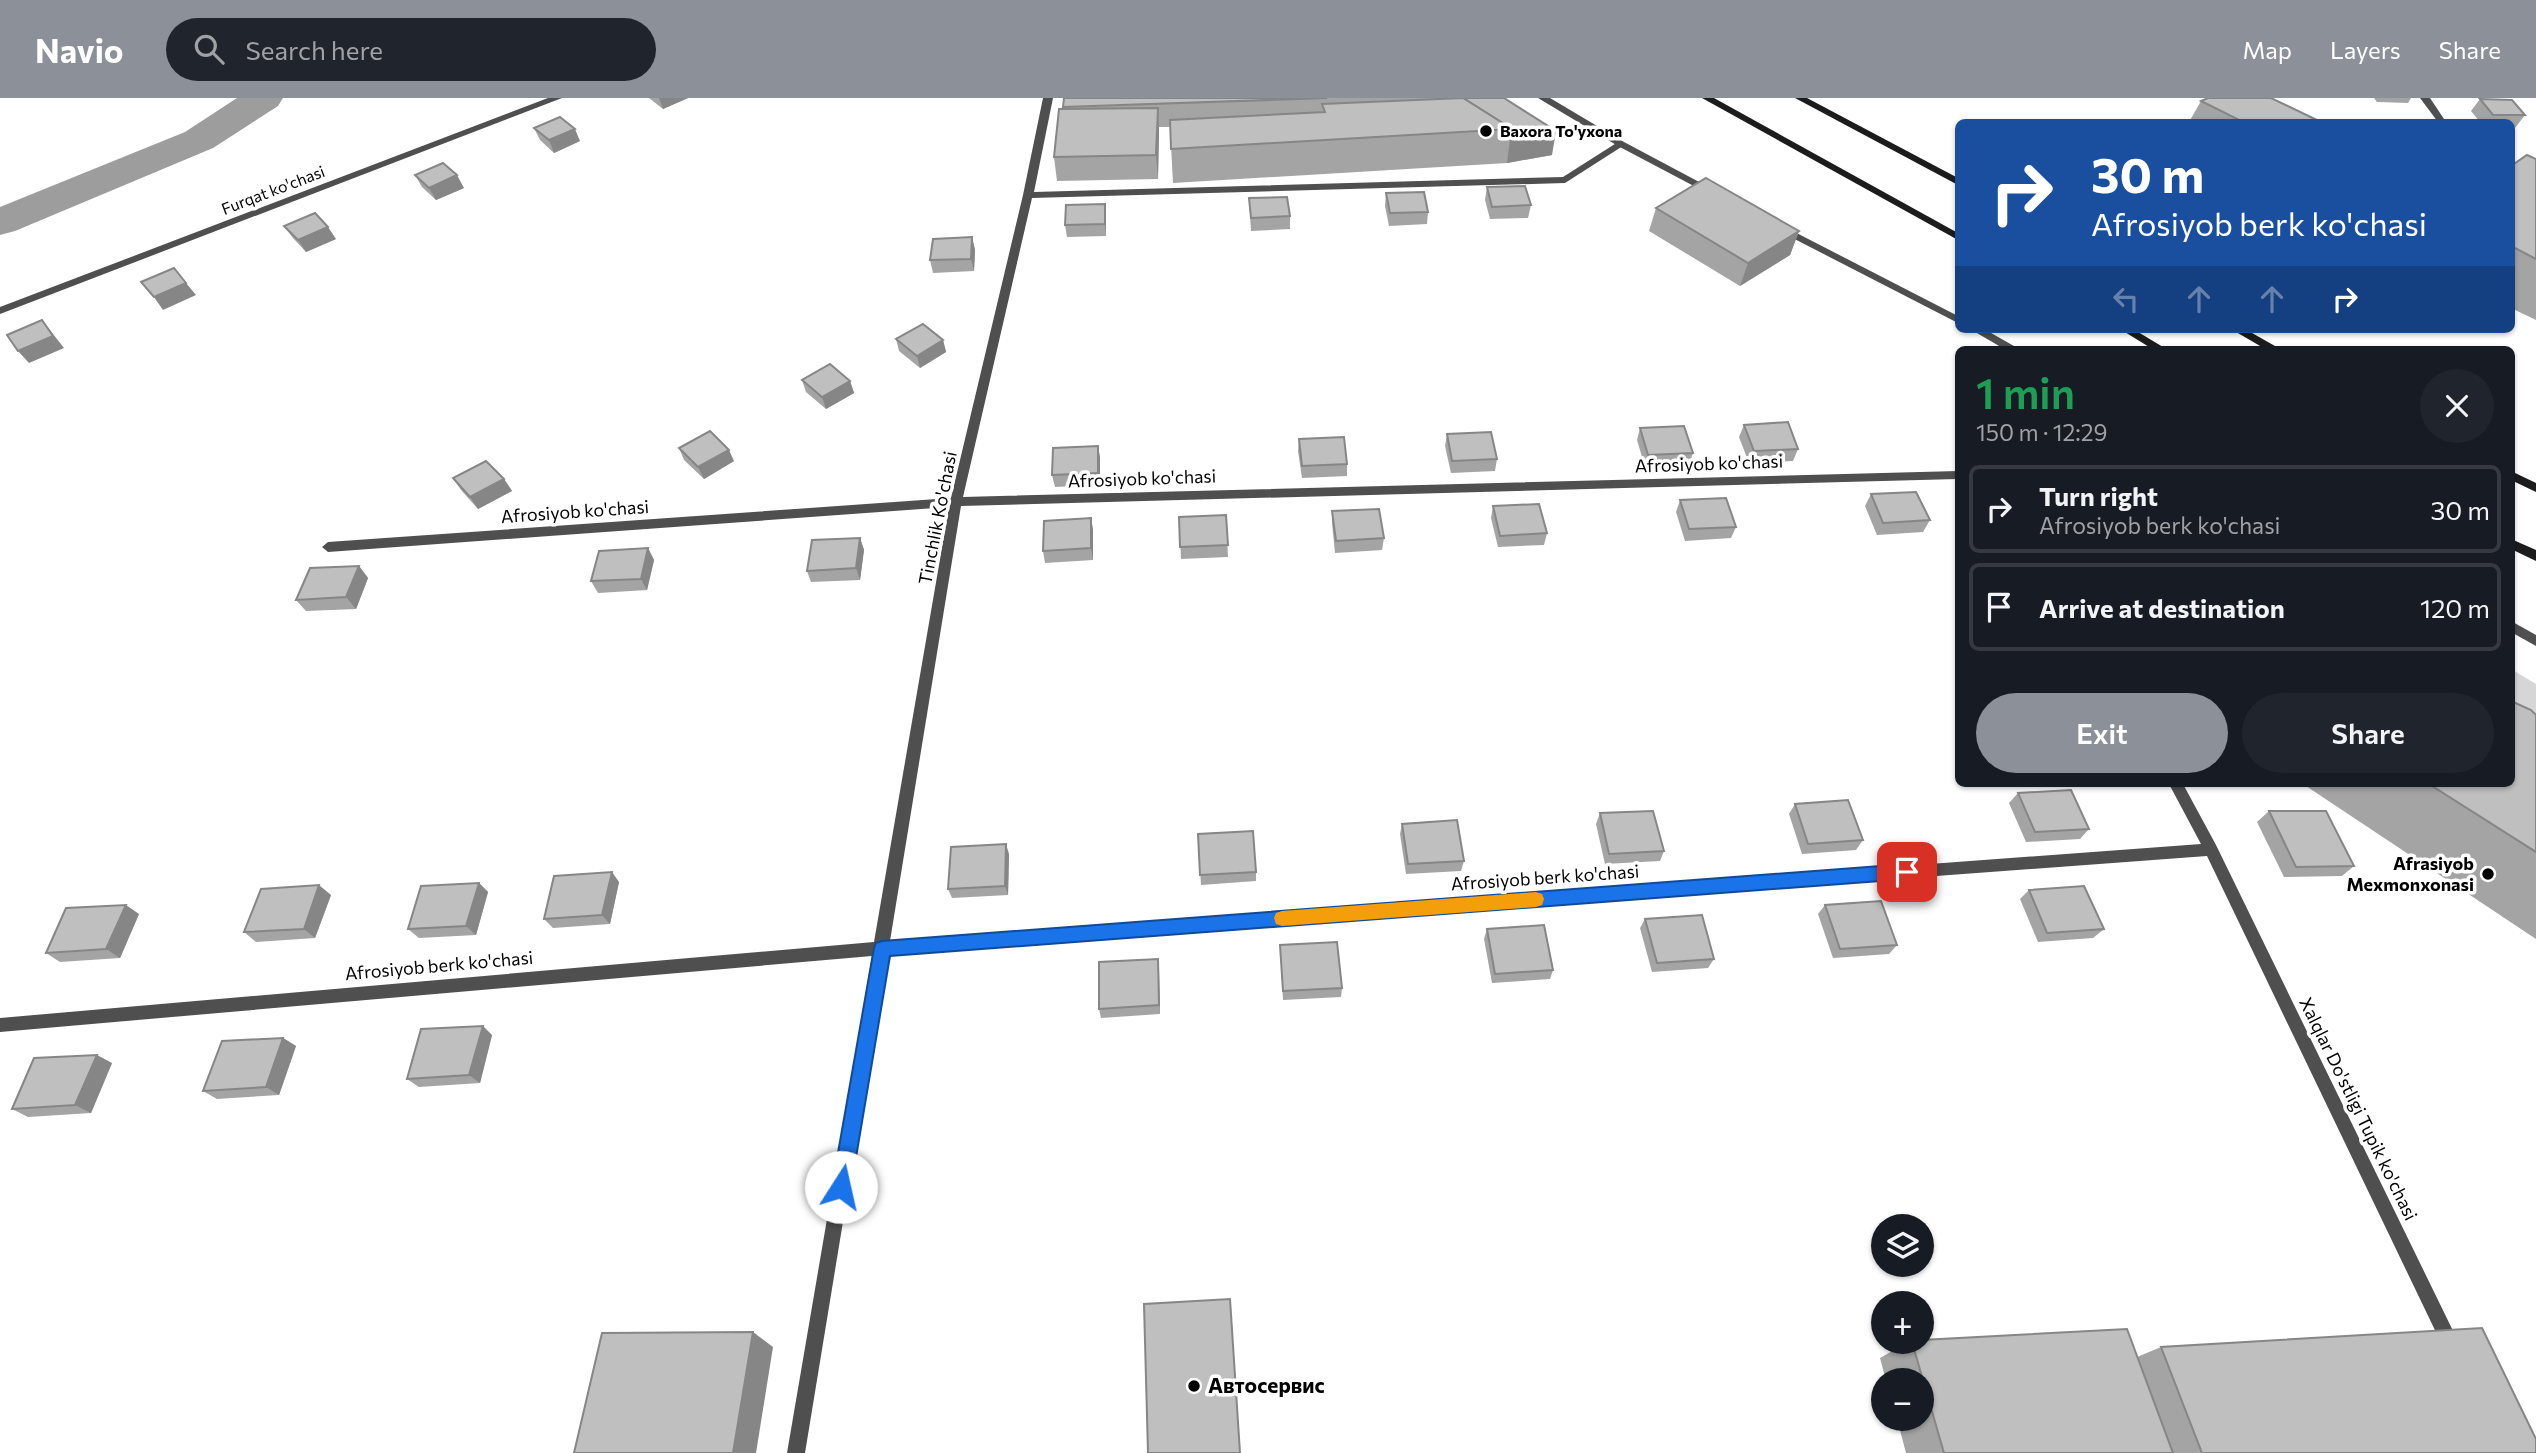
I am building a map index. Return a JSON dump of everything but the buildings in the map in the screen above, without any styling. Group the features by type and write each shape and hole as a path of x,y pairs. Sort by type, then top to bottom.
{"main road":[{"path":"1707,98 1955,235"},
{"path":"1800,98 1955,180"},
{"path":"2131,333 2155,346"},
{"path":"2244,333 2268,346"},
{"path":"2515,477 2536,488"},
{"path":"2515,545 2536,556"}],"street":[{"name":"Furqat ko'chasi","path":"0,311 557,98"},
{"name":"Tinchlik Ko'chasi","path":"882,948 956,502 1048,98"},
{"path":"1543,98 1621,144 1730,201"},
{"path":"2425,98 2440,119"},
{"path":"1028,195 1565,180 1621,144"},
{"path":"1766,220 1955,318"},
{"path":"1983,333 2007,346"},
{"name":"Afrosiyob ko'chasi","path":"328,547 956,502 1955,475"},
{"path":"2515,628 2536,641"},
{"name":"Xalqlar Do'stligi Tupik ko'chasi","path":"2178,787 2211,849 2460,1365"},
{"name":"Afrosiyob berk ko'chasi","path":"0,1025 882,948 2211,849"},
{"path":"796,1453 882,948"}],"shaded area":[{"path":"2515,671 2536,684 2536,732 2515,719"}],"waterway":[{"path":"0,222 199,140 264,98"}],"slow traffic":[{"path":"1282,918 1536,899"}],"place":[{"name":"Baxora To'yxona","path":"1486,131"},
{"name":"Afrasiyob Mexmonxonasi","path":"2488,874"},
{"name":"Автосервис","path":"1194,1386"}],"route":[{"path":"841,1187 882,948 1907,872"}]}
